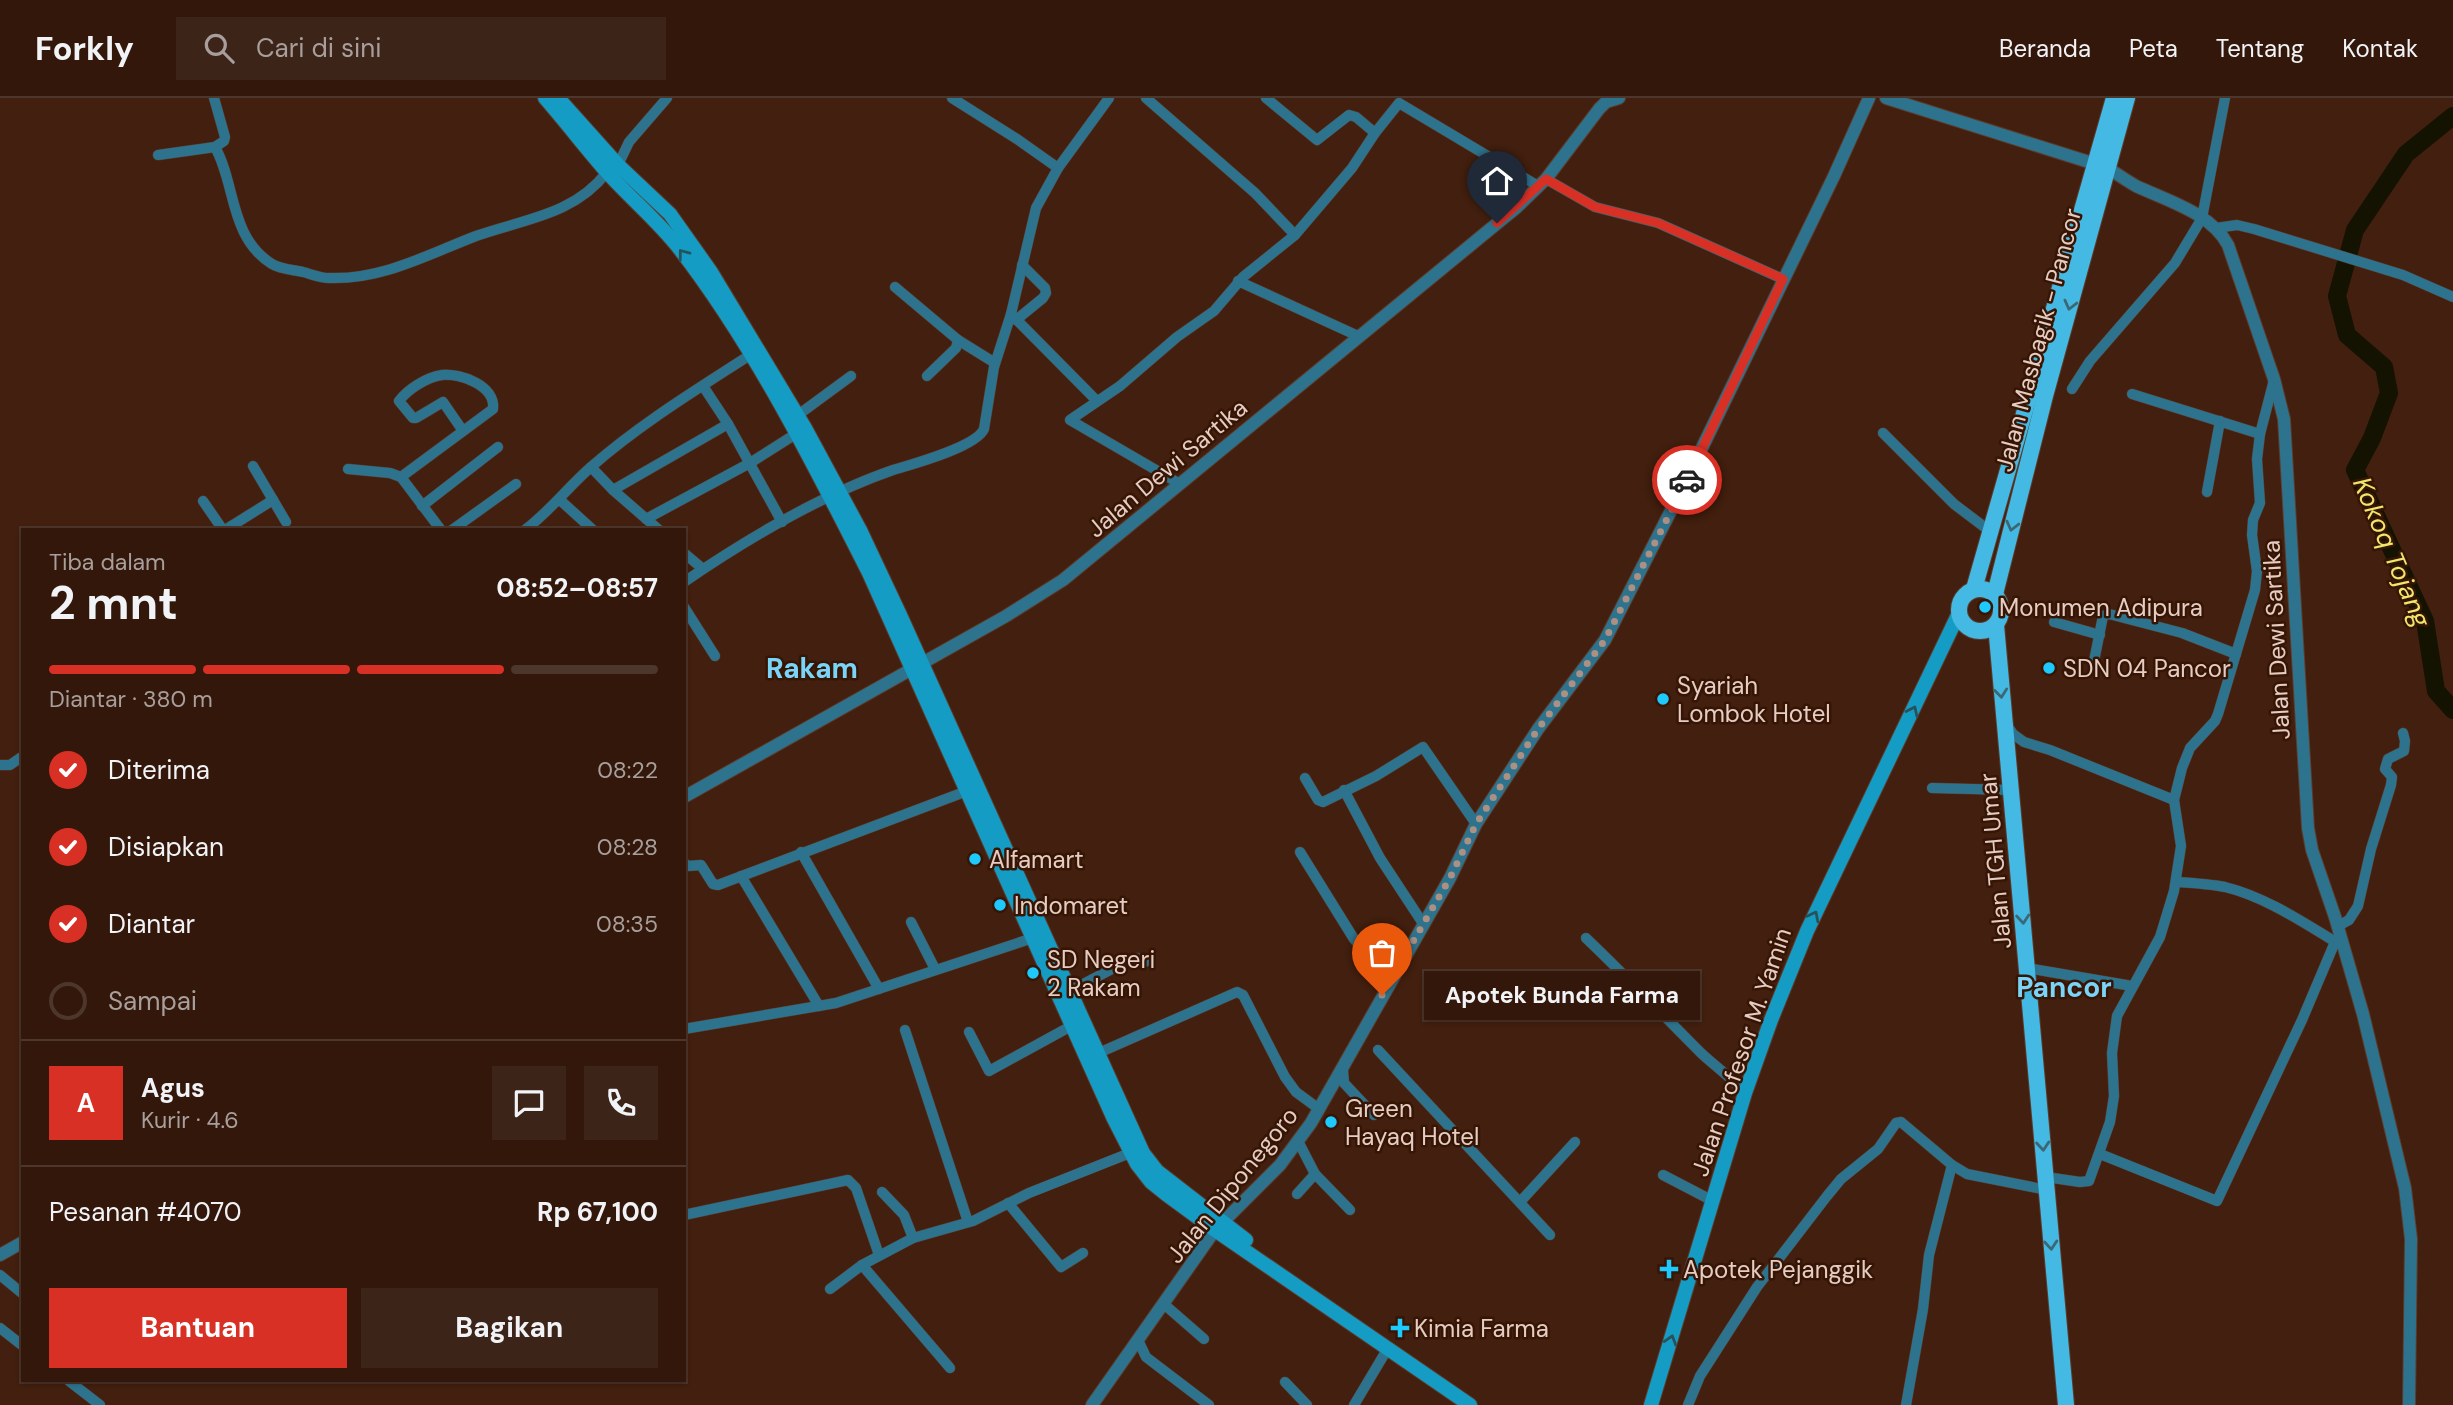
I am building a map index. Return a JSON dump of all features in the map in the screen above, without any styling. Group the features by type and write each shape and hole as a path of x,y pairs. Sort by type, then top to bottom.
{"main road":[{"path":"545,98 650,205 670,214 750,355 800,431 835,494 869,573 916,665 1073,1026 1093,1056 1148,1161 1219,1227 1470,1405"},
{"path":"558,98 613,169"},
{"name":"Jalan Masbagik - Pancor","path":"1994,594 2101,166 2113,98"},
{"name":"Jalan Masbagik - Pancor","path":"1974,589 2101,166 2127,98"},
{"path":"650,205 660,227 706,276 798,415 800,431"},
{"path":"1974,589 1983,589 1994,594 2001,609 1996,625 1985,631 1973,631 1963,624 1959,613 1961,601 1974,589"},
{"name":"Jalan Profesor M. Yamin","path":"1651,1405 1745,1093 1807,931 1959,613"},
{"name":"Jalan TGH Umar","path":"1996,625 2066,1405"},
{"path":"973,797 1070,991 1130,1153 1151,1182 1482,1405"}],"street":[{"path":"214,98 225,137 220,144 221,157 235,216 255,248 273,265 328,278 370,274 404,266 478,236 561,210 596,187 613,169 629,142 667,98"},
{"path":"952,98 1058,168"},
{"path":"686,581 782,522 835,494 980,436 984,429 995,363 1014,317 1022,265 1036,208 1058,168 1109,98"},
{"path":"1146,98 1255,193 1295,235"},
{"path":"1266,98 1315,140 1321,139 1349,116 1356,117 1375,133"},
{"name":"Jalan Diponegoro","path":"1092,1405 1219,1227 1280,1165 1298,1141 1343,1070 1354,1045 1450,878 1476,824 1538,729 1598,652 1783,279 1869,98"},
{"name":"Jalan Dewi Sartika","path":"1886,98 2101,166 2202,218 2216,228 2228,246 2274,379 2284,419 2308,828 2312,849 2338,926 2340,944 2396,1146 2408,1206 2411,1239 2409,1405"},
{"path":"2072,389 2090,361 2175,263 2202,218 2225,98"},
{"name":"Jalan Dewi Sartika","path":"686,796 1047,592 1113,541 1507,215 1542,183 1612,99"},
{"path":"1180,484 1070,421 1120,386 1177,337 1214,311 1238,281 1295,235 1352,168 1401,101 1542,183 1595,207 1658,223 1783,279"},
{"path":"158,155 220,144"},
{"path":"2216,228 2243,226 2403,275 2453,297"},
{"path":"1014,317 1046,293 1045,288 1022,265"},
{"path":"1238,281 1358,336"},
{"path":"895,286 958,340 995,363"},
{"path":"1014,317 1097,401"},
{"path":"926,376 956,348 958,340"},
{"path":"527,528 560,500 591,467 652,420 750,355"},
{"path":"401,477 493,409 491,396 478,383 446,374 426,380 400,398 399,401 413,418 443,402 463,431"},
{"path":"798,415 851,376"},
{"path":"1688,1405 1699,1376 1757,1287 1841,1179 1878,1149 1896,1123 1903,1123 1952,1165 1967,1174 2046,1183 2088,1182 2101,1154 2110,1122 2114,1096 2112,1052 2119,1009 2160,937 2176,882 2181,836 2174,800 2185,757 2194,741 2215,721 2253,602 2256,580 2252,526 2260,503 2260,434 2274,379"},
{"path":"703,386 728,424 782,522"},
{"path":"2132,394 2260,434"},
{"path":"2207,492 2220,421"},
{"path":"613,490 728,424"},
{"path":"646,519 750,463 800,431"},
{"path":"1883,433 1954,504 1991,532"},
{"path":"422,506 498,447"},
{"path":"253,466 286,522"},
{"path":"591,467 657,528"},
{"path":"348,469 390,473 401,477 439,528"},
{"path":"455,528 516,484"},
{"path":"227,528 273,500"},
{"path":"560,500 591,528"},
{"path":"204,501 223,528"},
{"path":"686,555 703,569"},
{"path":"686,610 715,656"},
{"path":"2094,661 2103,616 2109,614 2182,633 2236,654"},
{"path":"2054,622 2100,635"},
{"path":"2004,722 2013,734 2024,742 2072,758 2174,800"},
{"path":"2338,926 2349,920 2358,906 2371,849 2391,785 2392,777 2385,769 2388,759 2404,751 2403,733"},
{"path":"1305,778 1321,802 1376,776 1423,747 1476,824"},
{"path":"0,765 7,766 21,760"},
{"path":"1932,788 2011,790"},
{"path":"1344,790 1380,859 1423,925"},
{"path":"686,864 701,865 715,885 801,852 973,797"},
{"path":"801,852 879,989"},
{"path":"1300,852 1354,939 1391,981"},
{"path":"741,876 819,1006"},
{"path":"2101,1154 2217,1201 2340,944 2249,895 2223,887 2176,882"},
{"path":"911,922 934,969"},
{"path":"686,1030 844,1001 1033,938"},
{"path":"1586,938 1745,1093"},
{"path":"1070,991 1127,961 1137,958 1145,962"},
{"path":"2027,968 2132,986"},
{"path":"1093,1056 1237,992 1243,995 1278,1065 1296,1092 1319,1109"},
{"path":"969,1032 989,1070 1073,1026"},
{"path":"905,1030 968,1222"},
{"path":"1378,1051 1550,1235"},
{"path":"1343,1070 1344,1083 1374,1115"},
{"path":"1298,1141 1315,1174 1350,1210"},
{"path":"1520,1202 1575,1142"},
{"path":"830,1289 862,1265 914,1238 968,1222 1130,1153"},
{"path":"1906,1405 1923,1309 1929,1255 1952,1165"},
{"path":"1297,1194 1315,1174"},
{"path":"1663,1175 1713,1201"},
{"path":"686,1215 848,1180 856,1188 879,1255"},
{"path":"882,1192 904,1215 914,1238"},
{"path":"1008,1203 1061,1267 1083,1253"},
{"path":"0,1255 21,1243"},
{"path":"862,1265 950,1368"},
{"path":"0,1275 21,1292"},
{"path":"1165,1305 1204,1339"},
{"path":"0,1328 21,1344"},
{"path":"1138,1340 1146,1356 1209,1405"},
{"path":"1354,1405 1388,1348"},
{"path":"70,1382 100,1405"},
{"path":"1284,1382 1307,1405"}],"waterway":[{"name":"Kokoq Tojang","path":"2453,116 2406,154 2355,230 2337,296 2347,335 2384,367 2389,393 2372,438 2355,470 2425,621 2436,691 2453,710"}],"way so far":[{"path":"1382,995 1450,878 1476,824 1538,729 1598,652 1687,480"}],"place":[{"name":"Monumen Adipura","path":"1985,607"},
{"name":"SDN 04 Pancor","path":"2049,668"},
{"name":"Syariah Lombok Hotel","path":"1663,699"},
{"name":"Alfamart","path":"975,859"},
{"name":"Indomaret","path":"1000,905"},
{"name":"SD Negeri 2 Rakam","path":"1033,973"},
{"name":"Apotek Bunda Farma","path":"1382,995"},
{"name":"Green Hayaq Hotel","path":"1331,1122"},
{"name":"Apotek Pejanggik","path":"1669,1269"},
{"name":"Kimia Farma","path":"1400,1328"}],"district":[{"name":"Rakam","path":"812,668"},
{"name":"Pancor","path":"2064,987"}],"route":[{"path":"1497,223 1546,179 1595,207 1633,215 1674,229 1783,279 1687,480"}]}
